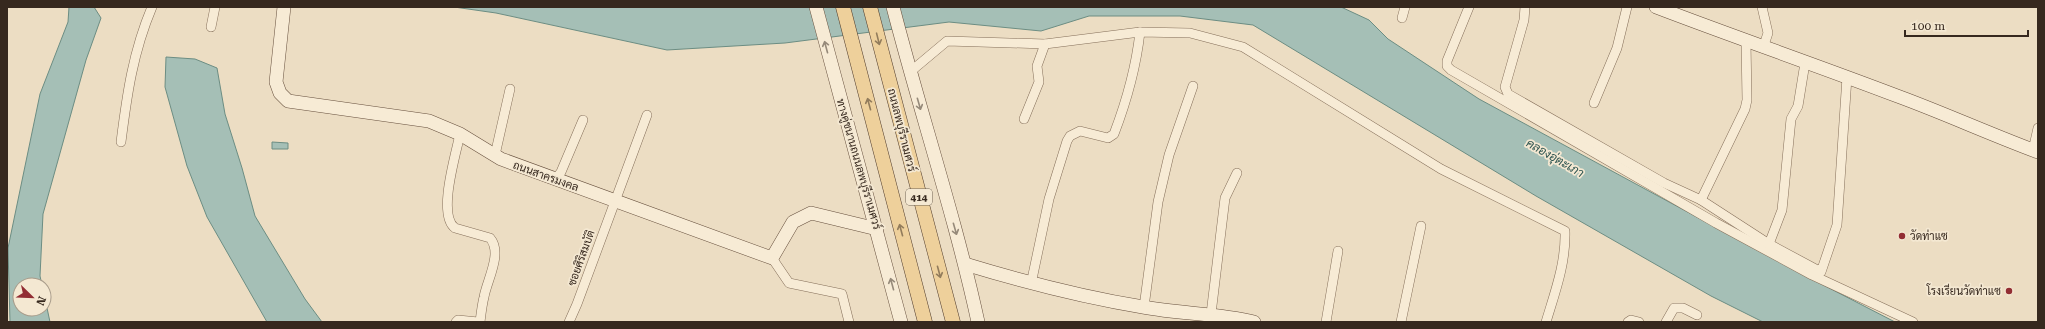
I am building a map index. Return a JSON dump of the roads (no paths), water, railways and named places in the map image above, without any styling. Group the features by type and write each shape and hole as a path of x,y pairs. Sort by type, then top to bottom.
{"main road":[{"name":"414","path":"844,7 925,322"},
{"name":"ถนนลพบุรีราเมศวร์","path":"870,7 953,322"}],"street":[{"path":"121,142 129,77 140,35 152,7"},
{"path":"211,27 215,7"},
{"name":"ถนนสาครมงคล","path":"284,7 276,82 283,98 288,101 429,120 460,134 495,155 614,201 772,258"},
{"name":"ทางคู่ขนานถนนลพบุรีราเมศวร์","path":"816,7 901,322"},
{"name":"414","path":"893,7 909,69 965,264 978,322"},
{"path":"1402,18 1406,7"},
{"path":"1469,7 1447,61 1447,66 1450,70 1730,230 1812,275 1913,322"},
{"path":"1525,7 1524,20 1505,87 1508,94 1664,183 1701,200 1769,244 1821,272 1837,225 1847,77"},
{"path":"1594,103 1617,48 1627,7"},
{"path":"1656,7 1746,42 1847,77 1960,119 2036,151 2038,128"},
{"path":"1762,7 1768,33 1763,48"},
{"path":"909,69 947,41 1045,44 1140,32 1190,33 1243,47 1441,168 1565,231 1565,249 1561,271 1546,322"},
{"path":"1031,284 1048,199 1067,141 1070,136 1080,131 1108,138 1114,134 1131,85 1137,57 1140,32"},
{"path":"1701,200 1745,109 1747,100 1746,42"},
{"path":"1024,119 1039,82 1037,66 1045,44"},
{"path":"1769,244 1782,210 1792,119 1798,106 1805,63"},
{"path":"1144,308 1158,202 1169,155 1193,86"},
{"path":"495,155 510,89"},
{"name":"ซอยศิริสมบัติ","path":"569,322 647,114"},
{"path":"550,177 558,176 561,172 583,120"},
{"path":"456,322 458,320 469,320 479,322 495,250 490,238 455,228 450,225 447,216 448,192 460,134"},
{"path":"1211,314 1225,198 1237,173"},
{"path":"849,322 842,294 790,283 772,258 793,222 811,213 877,230"},
{"path":"1401,322 1421,226"},
{"path":"1326,322 1338,251"},
{"path":"965,264 1031,284 1144,308 1211,314 1254,322"},
{"path":"1666,322 1674,308 1678,307 1697,316"},
{"path":"1628,322 1631,320 1639,322"}],"water":[{"path":"69,7 94,7 101,18 86,60 43,214 40,277 12,277 12,317 49,317 50,322 10,322 8,248 40,94 68,22"},
{"name":"คลองอุ่ตะเภา","path":"454,7 1341,7 1369,20 1388,39 1479,99 1802,274 1895,322 1763,322 1711,296 1536,196 1253,25 1180,16 1089,16 1041,31 949,22 785,43 667,50 496,13"},
{"path":"166,57 195,59 217,68 225,114 255,216 305,299 322,322 267,322 207,217 187,166 165,87"},
{"path":"272,142 288,143 288,149 272,149"}],"place":[{"name":"วัดท่าแซ","path":"1902,236"},
{"name":"โรงเรียนวัดท่าแซ","path":"2009,291"}]}
